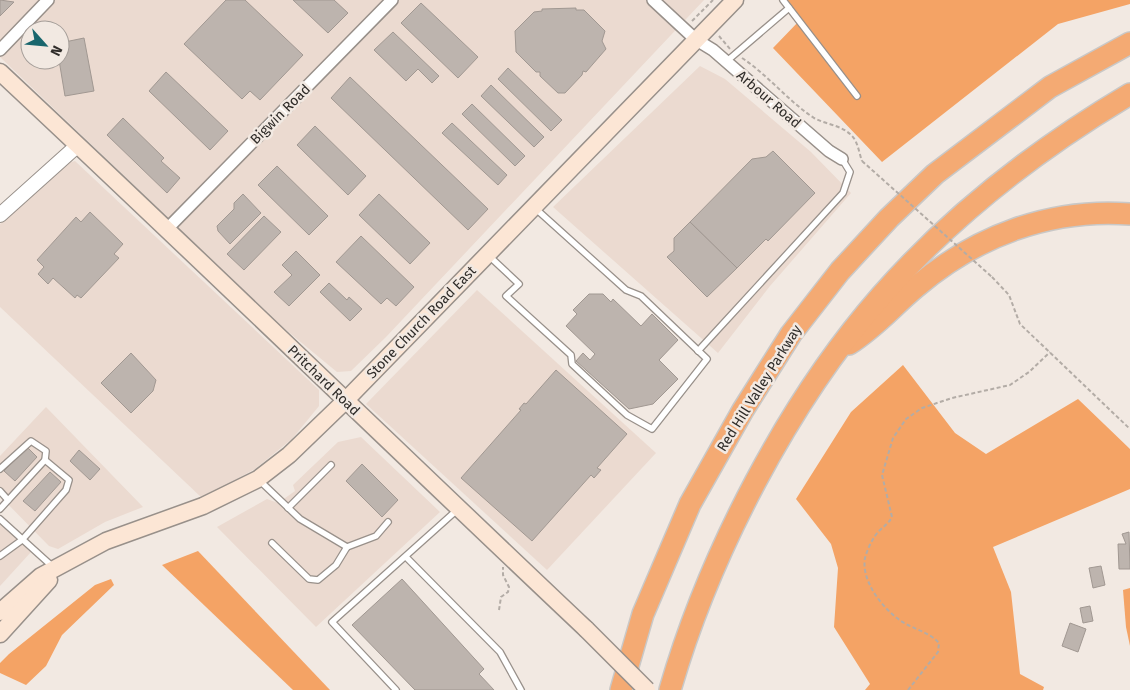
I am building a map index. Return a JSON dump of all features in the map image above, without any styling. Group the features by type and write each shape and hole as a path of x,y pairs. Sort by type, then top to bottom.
{"highway":[{"path":"1109,53 1130,33"},
{"name":"Red Hill Valley Parkway","path":"622,690 643,614 690,504 743,410 791,334 840,271 889,218 935,174 1050,88 1109,53 1130,43"},
{"path":"670,690 683,646 702,596 748,500 791,419 838,351 882,294 928,247 971,208 1070,130 1130,94"},
{"path":"838,351 871,330 915,287 970,248 996,236 1040,221 1093,213 1130,214"}],"main road":[{"name":"Stone Church Road East","path":"0,612 41,576 106,541 203,506 258,479 289,455 345,401 534,207 689,34 711,24 734,0"},
{"name":"Pritchard Road","path":"0,72 168,228 345,401 647,690"},
{"path":"0,634 46,585 54,569"}],"street":[{"path":"0,50 48,0"},
{"name":"Bigwin Road","path":"168,228 392,0"},
{"name":"Arbour Road","path":"653,0 689,34 731,58 829,151 842,159"},
{"path":"0,215 78,144"}],"lane":[{"path":"783,0 857,96"},
{"path":"731,58 789,8"},
{"path":"698,350 843,193 850,172 842,159"},
{"path":"487,254 519,284 506,296 571,354 572,364 627,415 652,429 707,359 641,296 626,290 534,207"},
{"path":"0,469 31,441 46,451 45,460 0,509"},
{"path":"1,553 22,540 66,490 69,480 45,460"},
{"path":"288,508 331,465"},
{"path":"258,479 300,519 347,547"},
{"path":"0,491 8,500"},
{"path":"396,690 332,622 458,508"},
{"path":"0,519 54,569"},
{"path":"272,543 309,579 318,580 336,565 347,547 376,536 388,522"},
{"path":"406,557 500,652 520,690"}],"path":[{"path":"689,34 713,0"},
{"path":"711,24 731,58 759,70 812,116 825,124 842,128 854,138 862,161 992,277 1009,295 1020,324 1130,429"},
{"path":"908,690 938,652 939,643 932,635 896,618 871,588 866,574 865,559 878,532 892,517 882,475 894,438 906,418 922,408 1010,385 1029,372 1050,352"},
{"path":"499,610 501,597 508,592 509,587 502,570 507,555"}],"shaded area":[{"path":"0,0 704,0 386,337 351,371 337,372 280,325 0,57"},
{"path":"780,0 1130,0 1130,4 1058,24 882,162 773,48 800,20"},
{"path":"700,66 725,79 811,152 851,193 770,286 718,353 553,207"},
{"path":"75,161 319,390 319,406 292,439 255,469 202,498 0,307 0,224 68,163"},
{"path":"477,290 656,453 547,570 366,404"},
{"path":"903,365 955,433 986,454 1078,399 1130,449 1130,489 993,547 1011,592 1020,674 1044,687 1043,690 865,690 870,684 834,627 838,568 831,544 796,499 851,412"},
{"path":"46,407 143,507 105,522 58,549 49,546 0,496 0,456"},
{"path":"361,437 440,512 316,627 217,527 267,499 278,503 295,491 293,485 338,442"},
{"path":"0,523 31,552 0,586"},
{"path":"198,551 330,690 293,690 162,565"},
{"path":"111,579 114,585 62,635 46,666 26,685 0,673 0,663 9,654 95,585"},
{"path":"1130,588 1130,646 1126,627 1123,590"}],"building":[{"path":"0,0 14,2 0,16"},
{"path":"226,0 245,0 303,55 260,100 250,91 242,99 184,44"},
{"path":"293,0 334,0 348,13 328,33"},
{"path":"421,3 478,57 458,78 401,23"},
{"path":"576,8 576,10 584,10 605,31 602,41 606,49 586,72 583,71 582,75 565,93 558,93 540,76 540,72 536,72 516,52 515,31 534,12 542,11 542,9"},
{"path":"393,32 439,76 432,83 418,69 406,81 374,50"},
{"path":"84,38 94,91 65,96 61,70 70,70 70,41"},
{"path":"508,68 562,120 551,131 498,79"},
{"path":"166,72 228,131 210,150 149,91"},
{"path":"350,77 488,209 468,230 331,98"},
{"path":"491,85 544,137 534,147 481,96"},
{"path":"472,104 525,156 515,166 462,114"},
{"path":"123,118 164,158 161,161 180,178 167,193 107,135"},
{"path":"452,123 507,175 498,185 442,133"},
{"path":"315,126 366,176 348,195 297,145"},
{"path":"773,151 815,193 768,241 766,239 737,268 690,222 752,159 766,157"},
{"path":"277,166 328,216 309,235 258,185"},
{"path":"243,194 261,213 230,244 218,231 217,226 234,209 234,203"},
{"path":"379,194 430,243 410,264 359,215"},
{"path":"90,212 123,244 114,254 119,258 81,298 77,295 75,298 53,278 48,284 38,274 44,267 37,260 76,217 81,222"},
{"path":"264,216 281,232 244,270 227,254"},
{"path":"690,222 737,268 707,297 667,257 674,251 674,238"},
{"path":"361,236 414,287 396,306 387,298 381,304 336,262"},
{"path":"296,251 320,275 289,306 274,292 292,275 282,265"},
{"path":"329,283 347,300 349,297 362,309 350,321 320,292"},
{"path":"589,294 603,294 611,302 613,299 641,326 652,314 678,340 659,360 678,379 653,404 629,409 576,361 583,353 590,360 595,354 566,326 577,314 573,310"},
{"path":"131,353 156,380 153,391 131,413 101,383"},
{"path":"556,370 627,434 597,468 601,470 594,478 591,475 532,541 461,478 521,410 519,409 524,403 526,404"},
{"path":"27,447 37,457 15,481 4,471"},
{"path":"79,450 100,469 90,480 70,461"},
{"path":"362,464 398,500 382,517 346,481"},
{"path":"50,472 61,482 35,511 23,501"},
{"path":"1129,532 1130,569 1119,569 1118,544 1126,544 1122,534"},
{"path":"1101,566 1105,585 1093,588 1089,568"},
{"path":"402,579 484,669 479,674 494,690 415,690 352,625"},
{"path":"1090,606 1093,621 1083,623 1080,608"},
{"path":"1070,623 1086,629 1078,652 1062,646"}]}
